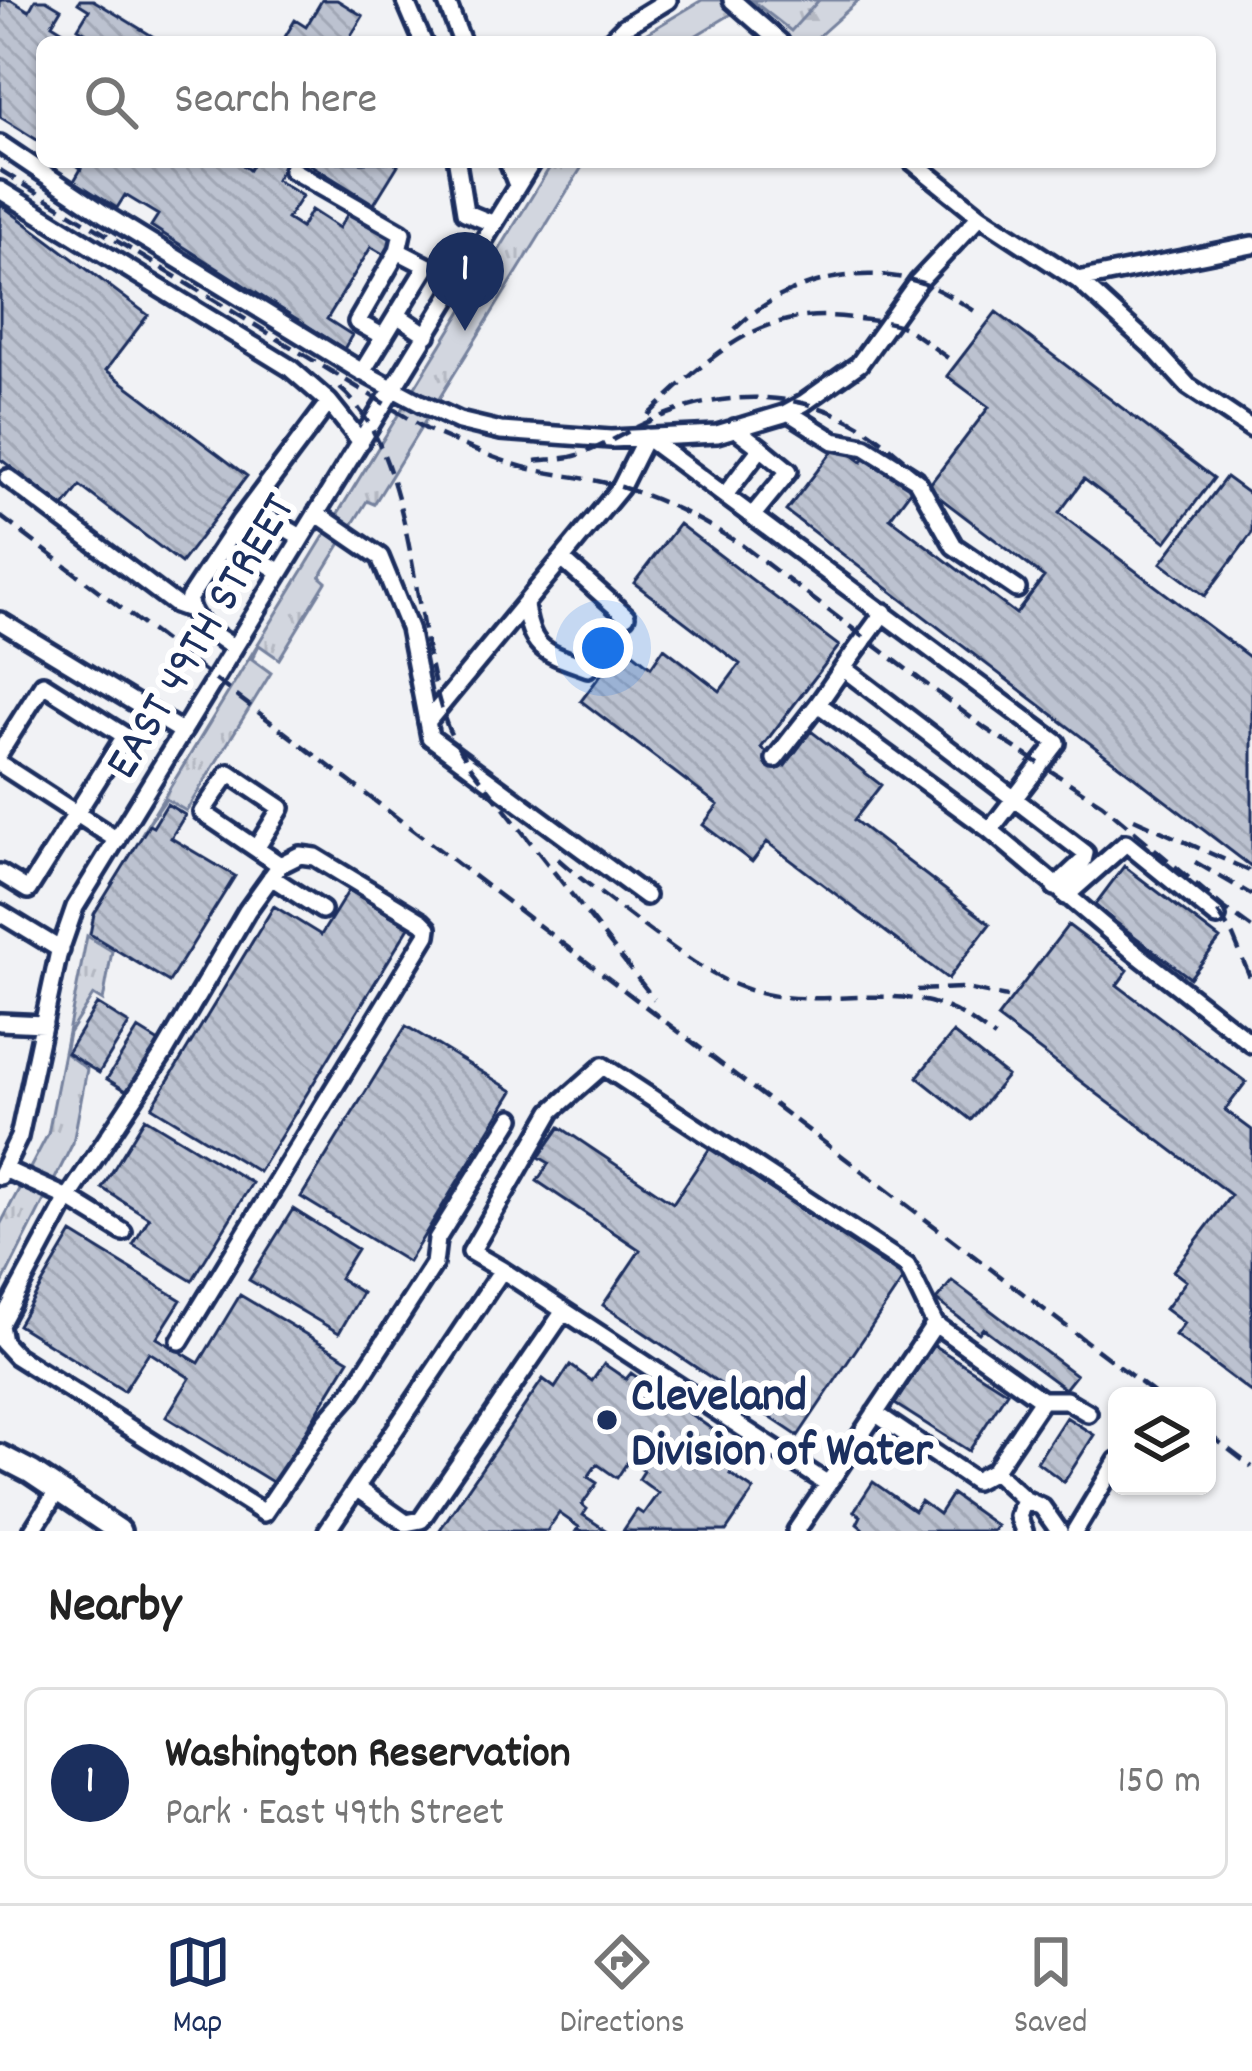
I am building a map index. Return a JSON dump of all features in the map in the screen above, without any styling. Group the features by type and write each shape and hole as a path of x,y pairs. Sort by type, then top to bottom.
{"main road":[{"path":"0,1456 119,1531"}],"street":[{"path":"405,0 420,36"},
{"path":"446,0 460,36"},
{"path":"615,36 668,0"},
{"path":"732,0 773,36"},
{"path":"0,144 104,214 362,372 459,422 501,431 611,440 717,434 788,412 859,364 918,282 980,216"},
{"path":"458,168 465,212 494,224"},
{"path":"510,168 517,185"},
{"name":"EAST 49TH STREET","path":"2,1167 19,1137 75,907 528,168"},
{"path":"920,168 980,216 1078,280 1188,386 1252,429"},
{"path":"292,170 402,233 398,251 358,322 384,337"},
{"path":"0,190 290,368 329,402 361,442"},
{"path":"1078,280 1252,245"},
{"path":"362,372 427,266 398,251"},
{"path":"397,315 427,335"},
{"path":"234,648 196,619 189,598 329,402"},
{"path":"788,412 834,441 865,447 916,479 954,546 1017,589"},
{"path":"734,428 789,470 753,515"},
{"path":"646,437 1057,742 990,830"},
{"path":"427,722 621,487 646,437"},
{"path":"724,494 760,448"},
{"path":"8,478 175,604 189,609"},
{"path":"316,513 380,557 409,628 430,737 646,896"},
{"path":"239,522 265,516 301,538"},
{"path":"239,522 252,554 280,572"},
{"path":"562,559 626,616"},
{"path":"525,604 528,631 548,653 588,668"},
{"path":"775,759 884,612"},
{"path":"0,622 183,732"},
{"path":"843,668 1085,853 1060,891"},
{"path":"0,752 43,684 125,736 28,890 0,873"},
{"path":"818,704 990,830 1252,1044"},
{"path":"0,764 117,840"},
{"path":"257,848 281,808 229,772 202,812 257,848 275,871 322,910"},
{"path":"1060,891 1126,843 1216,917"},
{"path":"180,1340 427,935 422,922 315,857 300,855 275,871 68,1198 0,1325 4,1342 16,1356 264,1513 326,1420 351,1393 434,1264 437,1240 512,1118"},
{"path":"0,913 61,950"},
{"path":"0,1022 44,1024"},
{"path":"828,1484 471,1252 552,1111 603,1066 907,1266 934,1324 1042,1400 1066,1400 1088,1413"},
{"path":"2,1167 68,1198 123,1232"},
{"path":"327,1531 502,1270"},
{"path":"356,1488 406,1523 421,1520 564,1311"},
{"path":"796,1531 934,1324"},
{"path":"875,1413 975,1481 994,1471 1042,1400"},
{"path":"994,1471 1024,1499 1042,1507 1059,1531"},
{"path":"1075,1531 1108,1476"},
{"path":"32,1531 58,1490"},
{"path":"1024,1499 1018,1516 1024,1531"}],"green space":[{"path":"702,0 819,0 791,31 753,1 695,36 642,36"},
{"path":"732,0 859,0 819,36 773,36"},
{"path":"549,168 581,168 374,504 367,501 320,577 326,582 279,659 259,645 252,659 271,673 186,811 166,799 141,835"},
{"path":"87,936 112,951 103,1001 93,995 69,1033 65,1053 87,1069 73,1143 0,1288 0,1225 48,1134"}],"building":[{"path":"0,0 11,0 29,11 35,0 46,0 61,9 52,24 71,36 36,36 36,139 0,117"},
{"path":"93,0 152,36 91,36 78,28 89,10 78,3"},
{"path":"322,0 337,0 363,16 351,36 286,36 295,20 306,27"},
{"path":"283,168 276,180 302,196 287,219 301,228 311,210 339,228 352,207 397,235 385,255 371,247 327,319 352,335 344,349 151,226 158,215 125,195 117,208 74,181 81,169"},
{"path":"316,168 396,168 374,204"},
{"path":"0,204 148,315 106,370 247,476 181,563 80,486 64,507 0,459"},
{"path":"996,312 1214,478 1166,542 1084,479 1059,513 1252,659 1252,867 786,511 838,444 862,462 869,454 913,487 890,518 1016,614 1044,577 927,488 989,407 947,376"},
{"path":"1226,477 1252,496 1252,533 1205,596 1161,563"},
{"path":"679,524 839,646 761,748 785,766 811,731 881,785 854,820 990,924 948,979 767,842 752,862 703,825 718,805 581,701 623,645 651,667 664,648 720,691 740,664 634,583"},
{"path":"167,804 185,815 171,838 235,876 169,982 90,934 94,914"},
{"path":"1124,866 1220,939 1190,978 1094,906"},
{"path":"349,890 409,927 259,1172 152,1107 274,906 321,935"},
{"path":"1068,925 1128,970 1117,985 1246,1082 1225,1110 1252,1130 1252,1393 1175,1335 1184,1323 1165,1309 1186,1281 1173,1271 1231,1195 997,1018"},
{"path":"97,1004 129,1024 99,1073 67,1053"},
{"path":"406,1026 513,1091 408,1262 301,1197"},
{"path":"138,1029 159,1042 128,1092 107,1079"},
{"path":"953,1033 1007,1076 971,1120 917,1077"},
{"path":"145,1118 252,1183 192,1281 133,1245 149,1218 102,1188"},
{"path":"560,1127 673,1203 710,1148 904,1278 798,1436 603,1305 640,1250 537,1181 549,1163 539,1157"},
{"path":"293,1209 357,1249 339,1278 362,1293 339,1333 249,1280"},
{"path":"72,1233 181,1300 157,1338 199,1363 240,1295 349,1360 274,1483 166,1417 190,1378 149,1352 124,1391 18,1325"},
{"path":"952,1281 1076,1375 1065,1389 983,1328 979,1333 936,1300"},
{"path":"933,1345 1007,1392 969,1451 895,1404"},
{"name":"Cleveland Division of Water","path":"604,1364 626,1379 631,1373 745,1452 730,1474 754,1490 726,1531 623,1531 637,1510 643,1514 658,1493 639,1479 644,1471 632,1455 617,1478 597,1464 588,1477 597,1483 582,1505 587,1509 583,1515 607,1531 576,1531 579,1527 559,1513 547,1531 439,1531 543,1379 555,1388 570,1365 592,1381"},
{"path":"1066,1417 1094,1435 1064,1482 1037,1462"},
{"path":"873,1482 914,1511 921,1501 939,1514 952,1494 997,1526 993,1531 860,1531 861,1516 854,1511"}],"railway":[{"path":"0,170 426,429 523,467 640,493 729,537 986,729 1102,804 1252,928"},
{"path":"735,329 798,288 847,276 898,277 922,283 981,315"},
{"path":"648,415 742,338 794,319 825,316 894,324 951,360"},
{"path":"340,388 366,418 385,456 450,733 472,768 654,999"},
{"path":"535,461 581,454 682,409 761,398 787,400 838,415 871,433 928,478"},
{"path":"0,516 1146,1387"},
{"path":"1134,819 1252,872"},
{"path":"558,859 680,953 740,987 802,998 918,1000 954,1011 995,1038"},
{"path":"1195,862 1252,895"},
{"path":"1218,912 1252,982"},
{"path":"917,990 961,988 1007,997"},
{"path":"1216,1440 1252,1467"}],"place":[{"name":"Washington Reservation","path":"465,331"},
{"name":"Cleveland Division of Water","path":"607,1420"}]}
